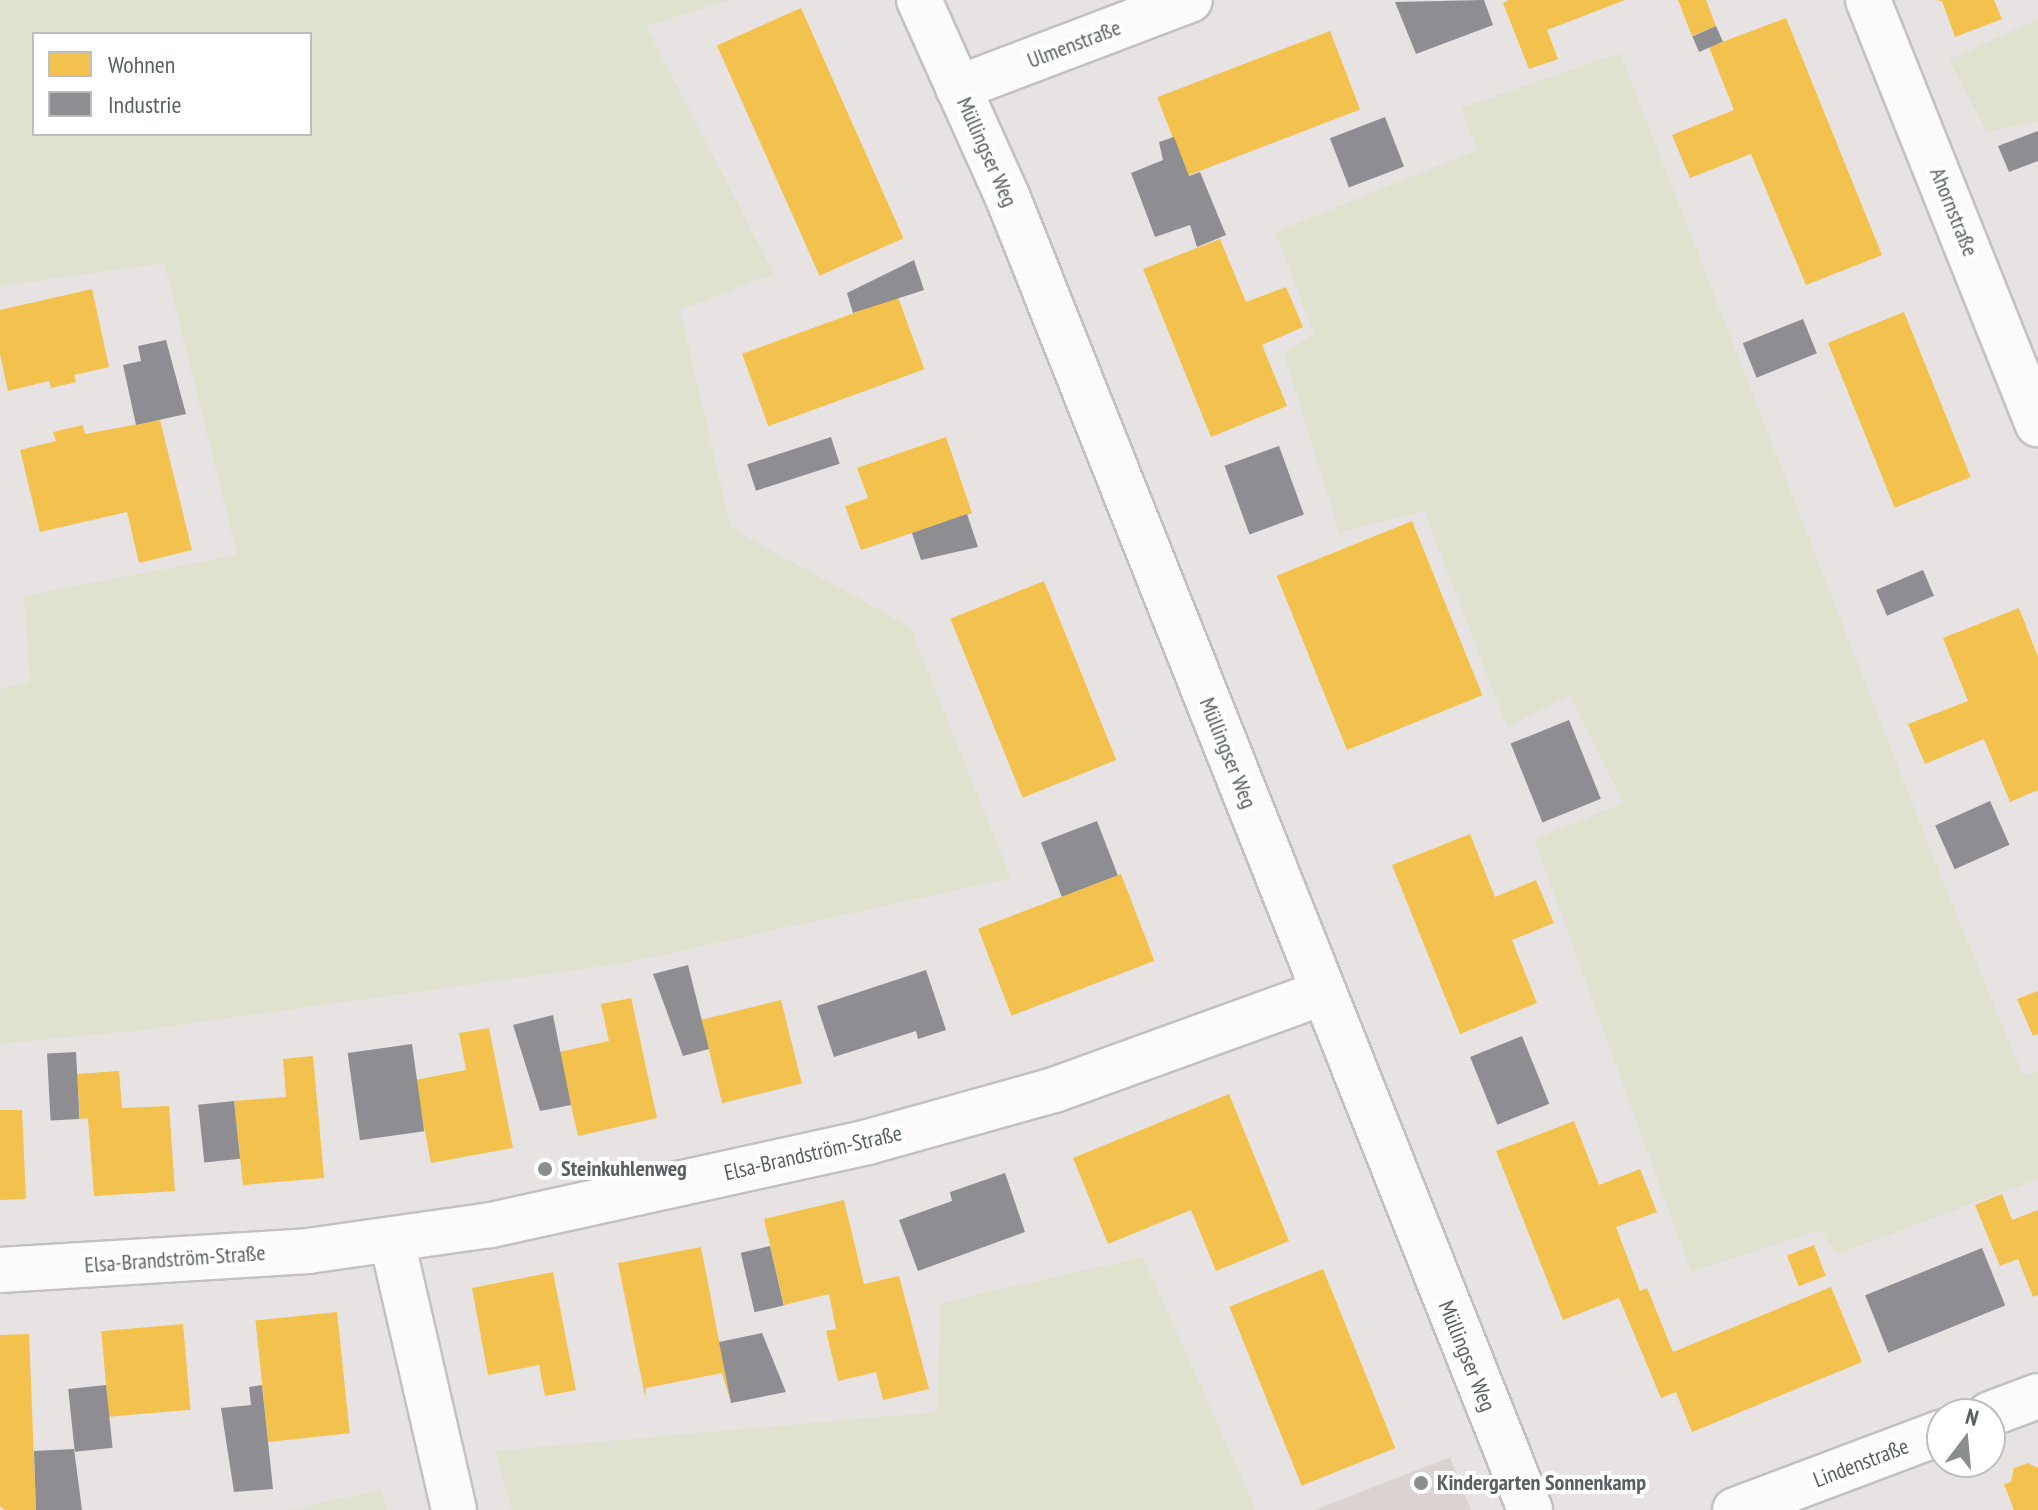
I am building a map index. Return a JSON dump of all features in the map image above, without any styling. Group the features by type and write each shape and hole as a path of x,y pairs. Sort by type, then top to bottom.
{"street":[{"name":"Müllingser Weg","path":"919,0 1008,198 1530,1510"},
{"name":"Ulmenstraße","path":"958,88 1190,0"},
{"name":"Ahornstraße","path":"1868,0 2038,424"},
{"name":"Elsa-Brandström-Straße","path":"0,1270 308,1251 491,1225 868,1142 1054,1090 1322,993"},
{"path":"392,1241 454,1510"},
{"path":"2006,1408 2038,1396"},
{"name":"Lindenstraße","path":"1735,1510 1926,1438"}],"shaded area":[{"name":"Kindergarten Sonnenkamp","path":"1450,1457 1471,1510 1315,1510"}],"green space":[{"path":"0,0 730,0 646,26 774,274 680,310 731,528 910,627 1011,878 625,963 134,1031 0,1044 0,690 30,681 24,596 237,555 164,263 0,286"},
{"path":"2038,19 2038,121 1987,132 1949,60"},
{"path":"1620,53 1943,882 2023,1075 2038,1071 2038,1179 1837,1254 1820,1230 1691,1272 1534,839 1623,803 1570,695 1507,727 1424,511 1339,532 1284,354 1314,334 1275,232 1477,150 1461,108"},
{"path":"1143,1257 1256,1510 512,1510 495,1451 937,1412 940,1303"},
{"path":"382,1490 386,1510 286,1510"}],"building: Wohnen":[{"path":"1509,0 1625,0 1547,30 1558,59 1529,69 1503,3"},
{"path":"1678,0 1706,0 1716,26 1692,36"},
{"path":"1935,0 1994,0 2002,19 1955,37 1942,1"},
{"path":"801,8 903,238 819,276 717,45"},
{"path":"1786,18 1882,255 1806,285 1751,154 1690,178 1672,135 1734,110 1709,47"},
{"path":"1330,31 1360,109 1187,176 1157,97"},
{"path":"1220,239 1246,302 1286,287 1303,327 1262,345 1287,406 1211,437 1143,269"},
{"path":"92,289 109,367 74,375 76,382 51,388 49,381 8,391 0,354 0,310"},
{"path":"898,297 924,369 768,426 742,354"},
{"path":"1904,312 1971,477 1895,508 1828,343"},
{"path":"160,420 192,550 139,563 127,512 40,532 20,450 56,441 53,432 83,425 85,434"},
{"path":"946,437 972,513 861,550 845,506 868,498 857,468"},
{"path":"1412,521 1482,695 1347,750 1277,576"},
{"path":"1044,581 1116,760 1023,798 950,619"},
{"path":"2019,608 2038,657 2038,790 2010,802 1984,739 1925,764 1908,724 1968,701 1943,638"},
{"path":"1470,834 1495,897 1536,880 1554,923 1512,940 1537,1003 1460,1034 1392,865"},
{"path":"1121,874 1154,961 1011,1016 978,929"},
{"path":"2038,991 2038,1034 2033,1036 2017,999"},
{"path":"631,998 657,1118 578,1136 559,1052 609,1041 601,1004"},
{"path":"781,1000 802,1083 722,1103 701,1020"},
{"path":"489,1028 513,1148 431,1163 415,1080 466,1070 459,1033"},
{"path":"313,1056 324,1178 243,1185 234,1101 286,1097 283,1059"},
{"path":"119,1071 122,1108 169,1106 175,1191 94,1196 88,1118 80,1119 77,1074"},
{"path":"1229,1094 1289,1241 1216,1271 1191,1210 1108,1244 1073,1158"},
{"path":"0,1110 22,1110 26,1199 0,1200"},
{"path":"1574,1121 1599,1185 1640,1169 1657,1212 1616,1227 1640,1291 1647,1288 1673,1352 1831,1287 1862,1362 1692,1432 1676,1392 1661,1398 1619,1298 1563,1320 1496,1151"},
{"path":"2002,1194 2012,1220 2038,1210 2038,1295 2033,1297 2018,1259 2000,1266 1975,1205"},
{"path":"844,1200 864,1284 899,1276 929,1389 883,1400 876,1372 838,1381 826,1331 836,1329 829,1294 784,1305 764,1219"},
{"path":"1814,1245 1826,1276 1799,1286 1787,1255"},
{"path":"701,1247 731,1403 722,1373 646,1388 645,1396 618,1263"},
{"path":"1323,1269 1395,1448 1302,1486 1229,1307"},
{"path":"553,1272 576,1390 545,1396 539,1365 488,1375 472,1288"},
{"path":"337,1312 350,1433 268,1442 255,1321"},
{"path":"183,1324 190,1410 109,1417 101,1331"},
{"path":"29,1334 36,1510 5,1510 0,1506 0,1335"},
{"path":"2028,1463 2038,1468 2038,1510 2014,1510 2004,1484 2011,1482 2014,1468"}],"building: Industrie":[{"path":"1484,0 1493,25 1416,54 1395,2"},
{"path":"1716,26 1723,42 1699,52 1692,37"},
{"path":"1385,117 1404,166 1349,188 1330,138"},
{"path":"2038,131 2038,161 2009,172 1998,146"},
{"path":"1174,137 1189,176 1200,172 1226,235 1197,247 1190,225 1155,237 1131,173 1163,160 1159,142"},
{"path":"914,260 924,290 853,313 847,293"},
{"path":"1803,319 1817,353 1757,378 1743,343"},
{"path":"166,340 186,414 136,425 123,365 141,361 138,346"},
{"path":"831,437 840,464 756,491 747,464"},
{"path":"1279,446 1304,515 1249,534 1224,466"},
{"path":"967,514 978,547 921,560 912,533"},
{"path":"1923,570 1934,596 1887,616 1876,590"},
{"path":"1569,720 1601,799 1542,822 1511,744"},
{"path":"1990,801 2010,845 1955,869 1935,825"},
{"path":"1097,821 1118,875 1062,897 1041,843"},
{"path":"688,965 709,1049 683,1056 653,974"},
{"path":"926,970 946,1030 918,1039 916,1031 834,1057 817,1006"},
{"path":"553,1015 571,1105 540,1111 513,1025"},
{"path":"1522,1036 1549,1104 1497,1125 1470,1057"},
{"path":"412,1044 424,1131 360,1140 348,1053"},
{"path":"76,1052 80,1119 51,1120 47,1054"},
{"path":"234,1101 240,1159 204,1162 198,1105"},
{"path":"1005,1173 1025,1232 918,1271 899,1220 952,1201 950,1192"},
{"path":"770,1246 784,1305 754,1312 741,1253"},
{"path":"1982,1248 2005,1305 1888,1353 1865,1295"},
{"path":"762,1333 786,1392 731,1403 719,1342"},
{"path":"106,1385 113,1448 75,1452 68,1389"},
{"path":"262,1385 273,1489 234,1492 221,1408 251,1405 249,1387"},
{"path":"74,1449 82,1510 36,1510 34,1451"}],"place":[{"name":"Steinkuhlenweg","path":"545,1169"},
{"name":"Kindergarten Sonnenkamp","path":"1421,1483"}]}
